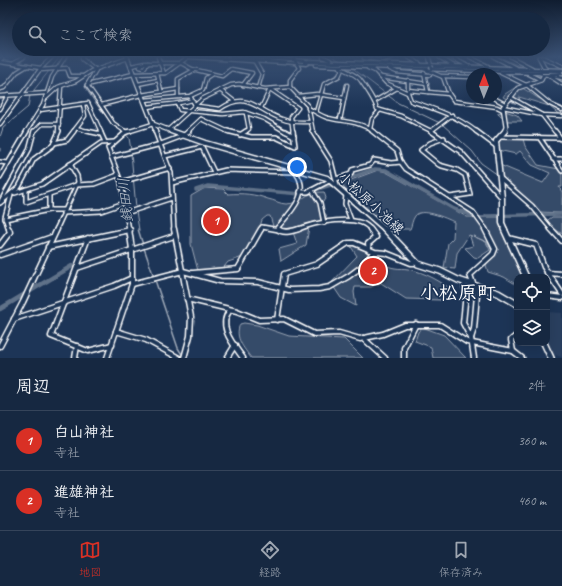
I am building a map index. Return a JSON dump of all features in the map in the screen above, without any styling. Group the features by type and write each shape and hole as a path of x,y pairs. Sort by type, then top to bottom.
{"main road":[{"path":"134,74 141,95 154,124"},
{"path":"525,274 507,238 502,223 502,198 496,141 507,126 503,107 518,88 542,80 543,74"},
{"name":"小松原小池線","path":"154,124 184,135 331,180 380,223 414,260 425,267 440,271 464,282 498,293 514,302"},
{"path":"545,346 551,358"}],"street":[{"path":"0,89 4,88 16,74"},
{"path":"0,124 38,74"},
{"path":"0,177 40,110 54,74"},
{"path":"69,74 70,76 82,76"},
{"path":"45,99 55,88 87,74"},
{"path":"87,85 93,74"},
{"path":"87,85 141,74"},
{"path":"157,74 161,90"},
{"path":"178,96 178,79 187,74"},
{"path":"144,100 190,96 203,90 206,78 212,74 222,76 225,74"},
{"path":"243,85 251,74"},
{"path":"258,88 262,74"},
{"path":"295,74 290,80 290,87 308,108 325,117 353,122 370,129 397,151 401,162 407,170 478,216 495,247 493,254 470,275 477,295 474,329 471,340"},
{"path":"316,112 324,84 339,76 340,74"},
{"path":"353,74 361,80 363,88 375,101 377,109 392,112 444,138 467,158 502,198"},
{"path":"377,74 386,83 397,88 408,91 449,94"},
{"path":"420,74 466,77"},
{"path":"424,74 428,92"},
{"path":"433,74 442,76 446,80 449,94 456,102 503,107 542,115 562,116"},
{"path":"459,74 462,77"},
{"path":"503,74 527,86 553,106 562,110"},
{"path":"528,74 542,80"},
{"path":"545,74 562,84"},
{"path":"550,76 553,74"},
{"path":"550,76 562,78"},
{"path":"380,77 427,84"},
{"path":"138,84 158,80"},
{"path":"408,80 408,91 412,102 452,115 496,146"},
{"path":"168,129 202,99 234,84 270,89 290,87"},
{"path":"87,85 113,123 124,132"},
{"path":"340,120 347,85"},
{"path":"0,203 20,186 34,159 51,147 54,143 59,130 61,86"},
{"path":"375,101 397,88"},
{"path":"100,105 161,90 178,89"},
{"path":"261,108 270,89"},
{"path":"201,119 223,130 240,135 276,137 295,146 291,117 297,110 297,107 270,89"},
{"path":"220,90 234,101"},
{"path":"0,100 1,96 47,93"},
{"path":"298,96 320,94 344,98"},
{"path":"0,109 8,95"},
{"path":"190,96 195,105 218,109 234,101 244,100 271,114 291,122 310,122"},
{"path":"510,97 542,115 561,139"},
{"path":"146,107 172,103 178,105 192,100"},
{"path":"40,110 88,103 93,117 99,124 101,134 105,142"},
{"path":"54,143 67,140 85,116 82,104"},
{"path":"500,104 503,107"},
{"path":"178,105 180,110 187,112 233,114 246,113 264,119 294,136"},
{"path":"308,108 310,122 316,136 331,161 337,186"},
{"path":"370,129 372,127 372,119 380,110"},
{"path":"111,157 161,144 184,135 201,119 203,113"},
{"path":"240,135 249,129 246,113"},
{"path":"264,119 271,114"},
{"path":"431,131 452,115"},
{"path":"0,203 29,150 34,131 42,124 59,124"},
{"path":"107,358 132,284 132,249 130,230 121,182 108,148 124,132 154,124 170,168 172,183 174,236 191,326 185,357"},
{"path":"76,128 101,134"},
{"path":"500,137 539,137 561,139"},
{"path":"539,137 562,171"},
{"path":"444,138 430,143 421,150 438,165 456,170 465,175 470,194 450,197"},
{"path":"12,194 39,185 105,142 114,142"},
{"path":"165,156 202,147 214,172"},
{"path":"553,159 562,159"},
{"path":"336,179 351,174 352,170 370,165 374,160 391,163 401,162"},
{"path":"0,162 7,163"},
{"path":"0,346 23,302 76,185 77,176 70,164"},
{"path":"277,228 292,213 300,194 302,184 299,175 289,166"},
{"path":"121,182 170,168"},
{"path":"172,183 226,170 295,172"},
{"path":"26,189 26,202 76,185 94,184 118,176"},
{"path":"500,178 532,206 562,241"},
{"path":"300,194 314,191 331,180"},
{"path":"314,191 323,210 324,223"},
{"path":"0,245 10,232 5,219 12,194"},
{"path":"346,194 345,204 351,220"},
{"path":"49,195 49,210"},
{"path":"126,213 172,198"},
{"path":"5,219 49,210 64,212 101,211 124,203"},
{"path":"132,284 181,270 220,281 258,282 289,290 306,290 330,287 365,264 371,250 368,244 376,237 368,225 351,220 313,223 290,232 280,231 277,228 262,228 254,239 238,269 192,273"},
{"path":"48,247 130,230"},
{"path":"556,234 562,237"},
{"path":"77,268 174,236"},
{"path":"0,255 52,237"},
{"path":"88,238 51,336 88,351 112,345"},
{"path":"507,238 536,245 547,273 562,294"},
{"path":"277,320 284,274 317,264 348,243 354,243 411,263 414,263 414,260"},
{"path":"547,273 562,274"},
{"path":"14,319 132,278"},
{"path":"464,282 466,293 463,323 471,340 474,358"},
{"path":"550,296 562,298"},
{"path":"187,299 230,310 259,320 284,319 314,334 332,332 355,338 363,338 390,332 405,325 440,325 460,338 513,351 519,354 522,358"},
{"path":"230,310 226,314 224,327 244,358"},
{"path":"404,358 404,348 416,324"},
{"path":"116,332 146,340 179,358"},
{"path":"363,338 384,358"},
{"path":"513,351 511,340 514,338"},
{"path":"227,358 235,345"},
{"path":"74,358 77,346"}],"shaded area":[{"path":"516,87 521,87 538,98 562,107 562,117 549,106 519,97 521,104 514,103 503,97"},
{"path":"505,111 517,115 522,121 506,121 498,114"},
{"path":"501,138 523,139 525,146 538,165 559,169 562,173 562,187 559,187 562,192 562,213 539,212 502,178 500,165 543,183 550,173 532,165 520,151 516,154 498,150 497,144"},
{"path":"378,170 386,172 467,217 499,217 506,240 521,274 514,274 514,283 504,277 488,272 486,265 492,251 487,242 473,236 486,242 490,250 478,258 474,257 465,248 473,246 470,237 472,236 469,235 457,253 455,269 444,268 448,243 453,238 454,222 434,214 422,213 415,216 410,229 401,229 395,225 392,229 344,189 343,183"},
{"path":"205,188 223,189 228,194 253,195 286,204 296,202 312,193 324,192 326,198 319,206 327,216 309,227 306,245 281,261 279,249 297,244 292,229 279,232 273,226 270,216 267,216 262,220 255,243 243,257 228,262 224,267 198,271 191,244 191,196"},
{"path":"552,217 562,217 562,234 545,222"},
{"path":"352,240 363,243 374,250 379,255 378,257 373,256 372,258 380,263 392,267 414,270 427,275 445,285 455,293 452,298 441,300 406,299 381,283 371,287 355,287 354,292 356,306 341,298 331,283 357,256 348,242"},
{"path":"550,312 562,313 562,357 552,354 548,346 550,346"},
{"path":"244,323 257,325 289,336 344,339 363,358 251,358 243,347 238,334 240,324"},
{"path":"422,327 444,335 466,358 433,358 431,347 415,341 418,332"}],"waterway":[{"path":"0,137 3,128 28,107 30,95 47,74"},
{"path":"360,74 398,103 442,124 472,151 481,163 498,175"},
{"name":"銭田川","path":"87,83 85,87 97,105 122,131"},
{"name":"銭田川","path":"125,133 129,138 131,150"},
{"name":"銭田川","path":"131,153 136,208"},
{"path":"346,179 375,169 386,170 454,209 471,215"},
{"path":"196,190 208,186 301,194 331,185"},
{"name":"銭田川","path":"136,211 139,230"},
{"path":"486,216 562,214"},
{"name":"銭田川","path":"138,229 143,245"},
{"name":"銭田川","path":"144,248 154,277"},
{"path":"0,309 72,266"},
{"name":"銭田川","path":"155,280 178,348 183,356"}],"place":[{"name":"白山神社","path":"216,221"},
{"name":"進雄神社","path":"373,271"}],"district":[{"name":"小松原町","path":"458,293"}]}
